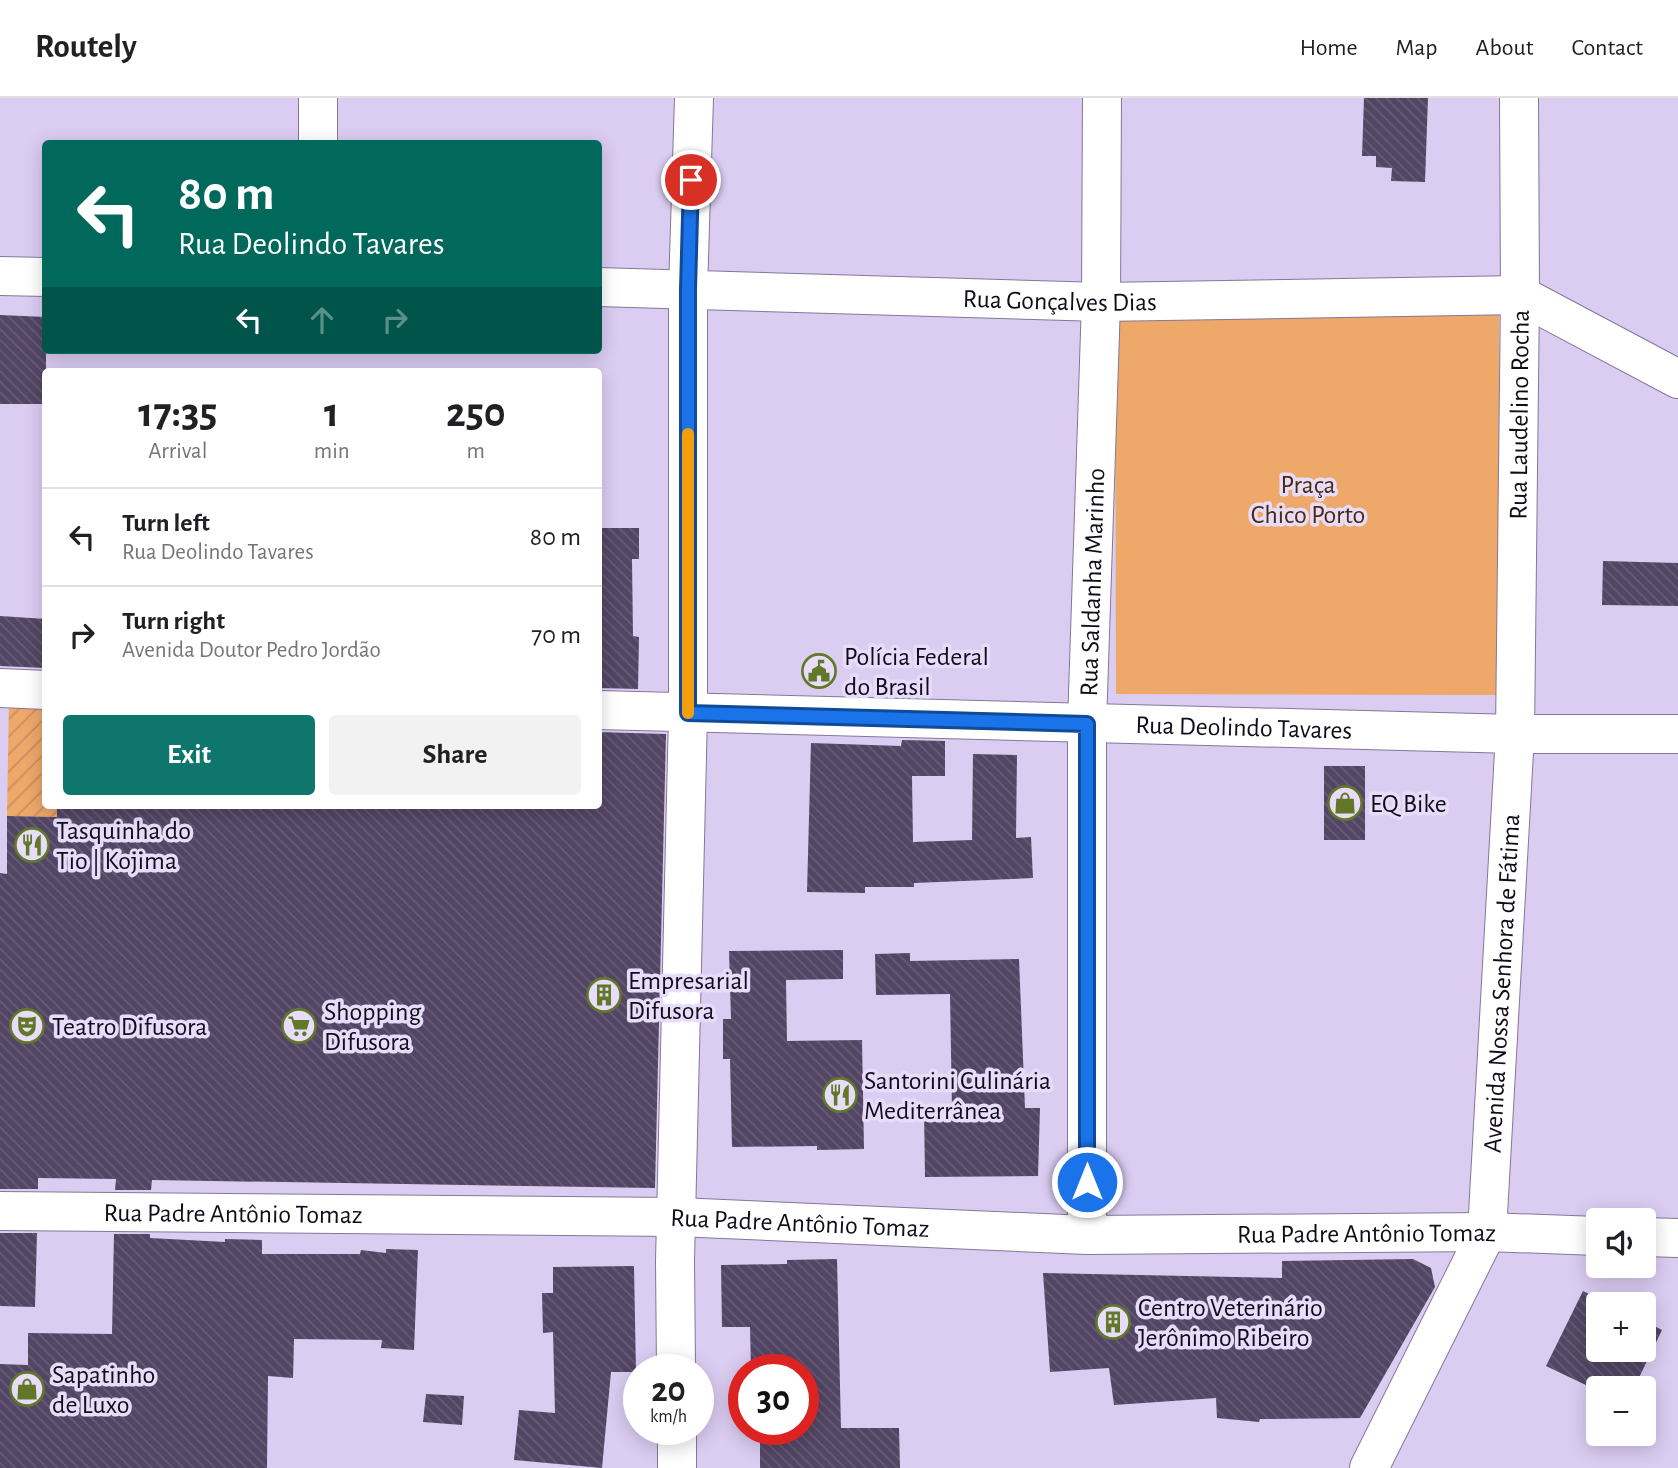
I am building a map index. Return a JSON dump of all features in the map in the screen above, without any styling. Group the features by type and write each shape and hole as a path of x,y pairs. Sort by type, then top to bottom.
{"street":[{"path":"318,98 318,140"},
{"path":"676,1354 688,713 688,290 694,98"},
{"name":"Rua Saldanha Marinho","path":"1087,1235 1087,724 1101,302 1102,98"},
{"name":"Rua Laudelino Rocha","path":"1515,734 1520,295 1519,98"},
{"path":"0,276 42,276"},
{"name":"Rua Gonçalves Dias","path":"602,287 1101,302 1520,295"},
{"path":"1520,295 1678,379"},
{"path":"0,688 42,690"},
{"name":"Rua Deolindo Tavares","path":"602,710 1515,734 1678,734"},
{"name":"Avenida Nossa Senhora de Fátima","path":"1487,1232 1515,734"},
{"name":"Rua Padre Antônio Tomaz","path":"0,1210 677,1217 1087,1235 1487,1232 1586,1236"},
{"path":"1369,1468 1487,1232"},
{"path":"1656,1237 1678,1238"},
{"path":"677,1445 677,1468"}],"green space":[{"name":"Praça Chico Porto","path":"1499,304 1499,695 1116,694 1115,306"},
{"path":"9,700 42,701 42,809 57,809 57,817 7,816"}],"building":[{"path":"1364,98 1428,98 1425,182 1391,181 1392,168 1376,167 1376,156 1362,156"},
{"path":"0,315 42,317 42,354 46,354 46,368 42,368 42,404 0,404"},
{"path":"602,528 639,528 639,559 632,559 633,636 639,637 638,689 602,688"},
{"path":"1603,561 1678,563 1678,606 1602,605"},
{"path":"0,616 42,619 42,668 0,666"},
{"name":"Shopping Difusora","path":"602,732 666,734 655,1188 152,1180 151,1190 115,1190 116,1179 38,1178 38,1189 0,1189 0,873 7,874 7,816 57,817 57,809 602,809"},
{"path":"902,740 945,741 945,776 912,776 913,842 972,840 973,754 1017,755 1016,838 1031,837 1033,878 914,883 914,887 865,887 865,893 807,892 811,743 901,746"},
{"name":"EQ Bike","path":"1324,766 1365,766 1365,840 1324,840"},
{"path":"843,950 843,979 786,980 787,1041 862,1040 864,1149 817,1150 817,1146 732,1147 730,1059 723,1059 723,1019 731,1019 729,951"},
{"path":"910,953 910,961 1019,959 1025,1108 1040,1108 1038,1176 925,1177 924,1110 952,1109 950,994 876,995 875,954"},
{"path":"0,1233 37,1233 35,1307 0,1306"},
{"path":"114,1234 150,1234 150,1238 225,1242 225,1239 262,1240 262,1254 360,1254 361,1250 386,1253 386,1249 418,1250 414,1350 381,1348 382,1340 294,1339 293,1378 268,1376 267,1468 0,1468 0,1364 28,1365 28,1333 112,1334"},
{"path":"837,1259 841,1428 899,1428 900,1468 760,1468 760,1445 819,1445 819,1354 751,1354 750,1327 722,1327 721,1265 787,1264 787,1260"},
{"path":"1413,1259 1431,1268 1435,1287 1360,1418 1260,1419 1259,1422 1217,1418 1216,1398 1114,1405 1109,1368 1050,1372 1043,1273 1282,1278 1282,1261"},
{"path":"634,1266 636,1354 623,1354 623,1372 611,1372 602,1468 514,1460 519,1410 555,1413 553,1332 543,1333 542,1293 553,1293 553,1267"},
{"path":"1583,1291 1586,1292 1586,1362 1647,1362 1640,1376 1586,1376 1586,1385 1546,1366"},
{"path":"1656,1327 1662,1330 1656,1342"},
{"path":"426,1394 464,1396 462,1425 423,1422"}],"slow traffic":[{"path":"688,434 688,713"}],"place":[{"name":"Polícia Federal do Brasil","path":"819,671"},
{"name":"EQ Bike","path":"1345,803"},
{"name":"Tasquinha do Tio | Kojima","path":"32,845"},
{"name":"Empresarial Difusora","path":"604,995"},
{"name":"Teatro Difusora","path":"27,1026"},
{"name":"Shopping Difusora","path":"299,1026"},
{"name":"Santorini Culinária Mediterrânea","path":"840,1095"},
{"name":"Centro Veterinário Jerônimo Ribeiro","path":"1113,1322"},
{"name":"Sapatinho de Luxo","path":"27,1389"}],"route":[{"path":"691,180 688,290 688,713 1087,724 1087,1182"}]}
